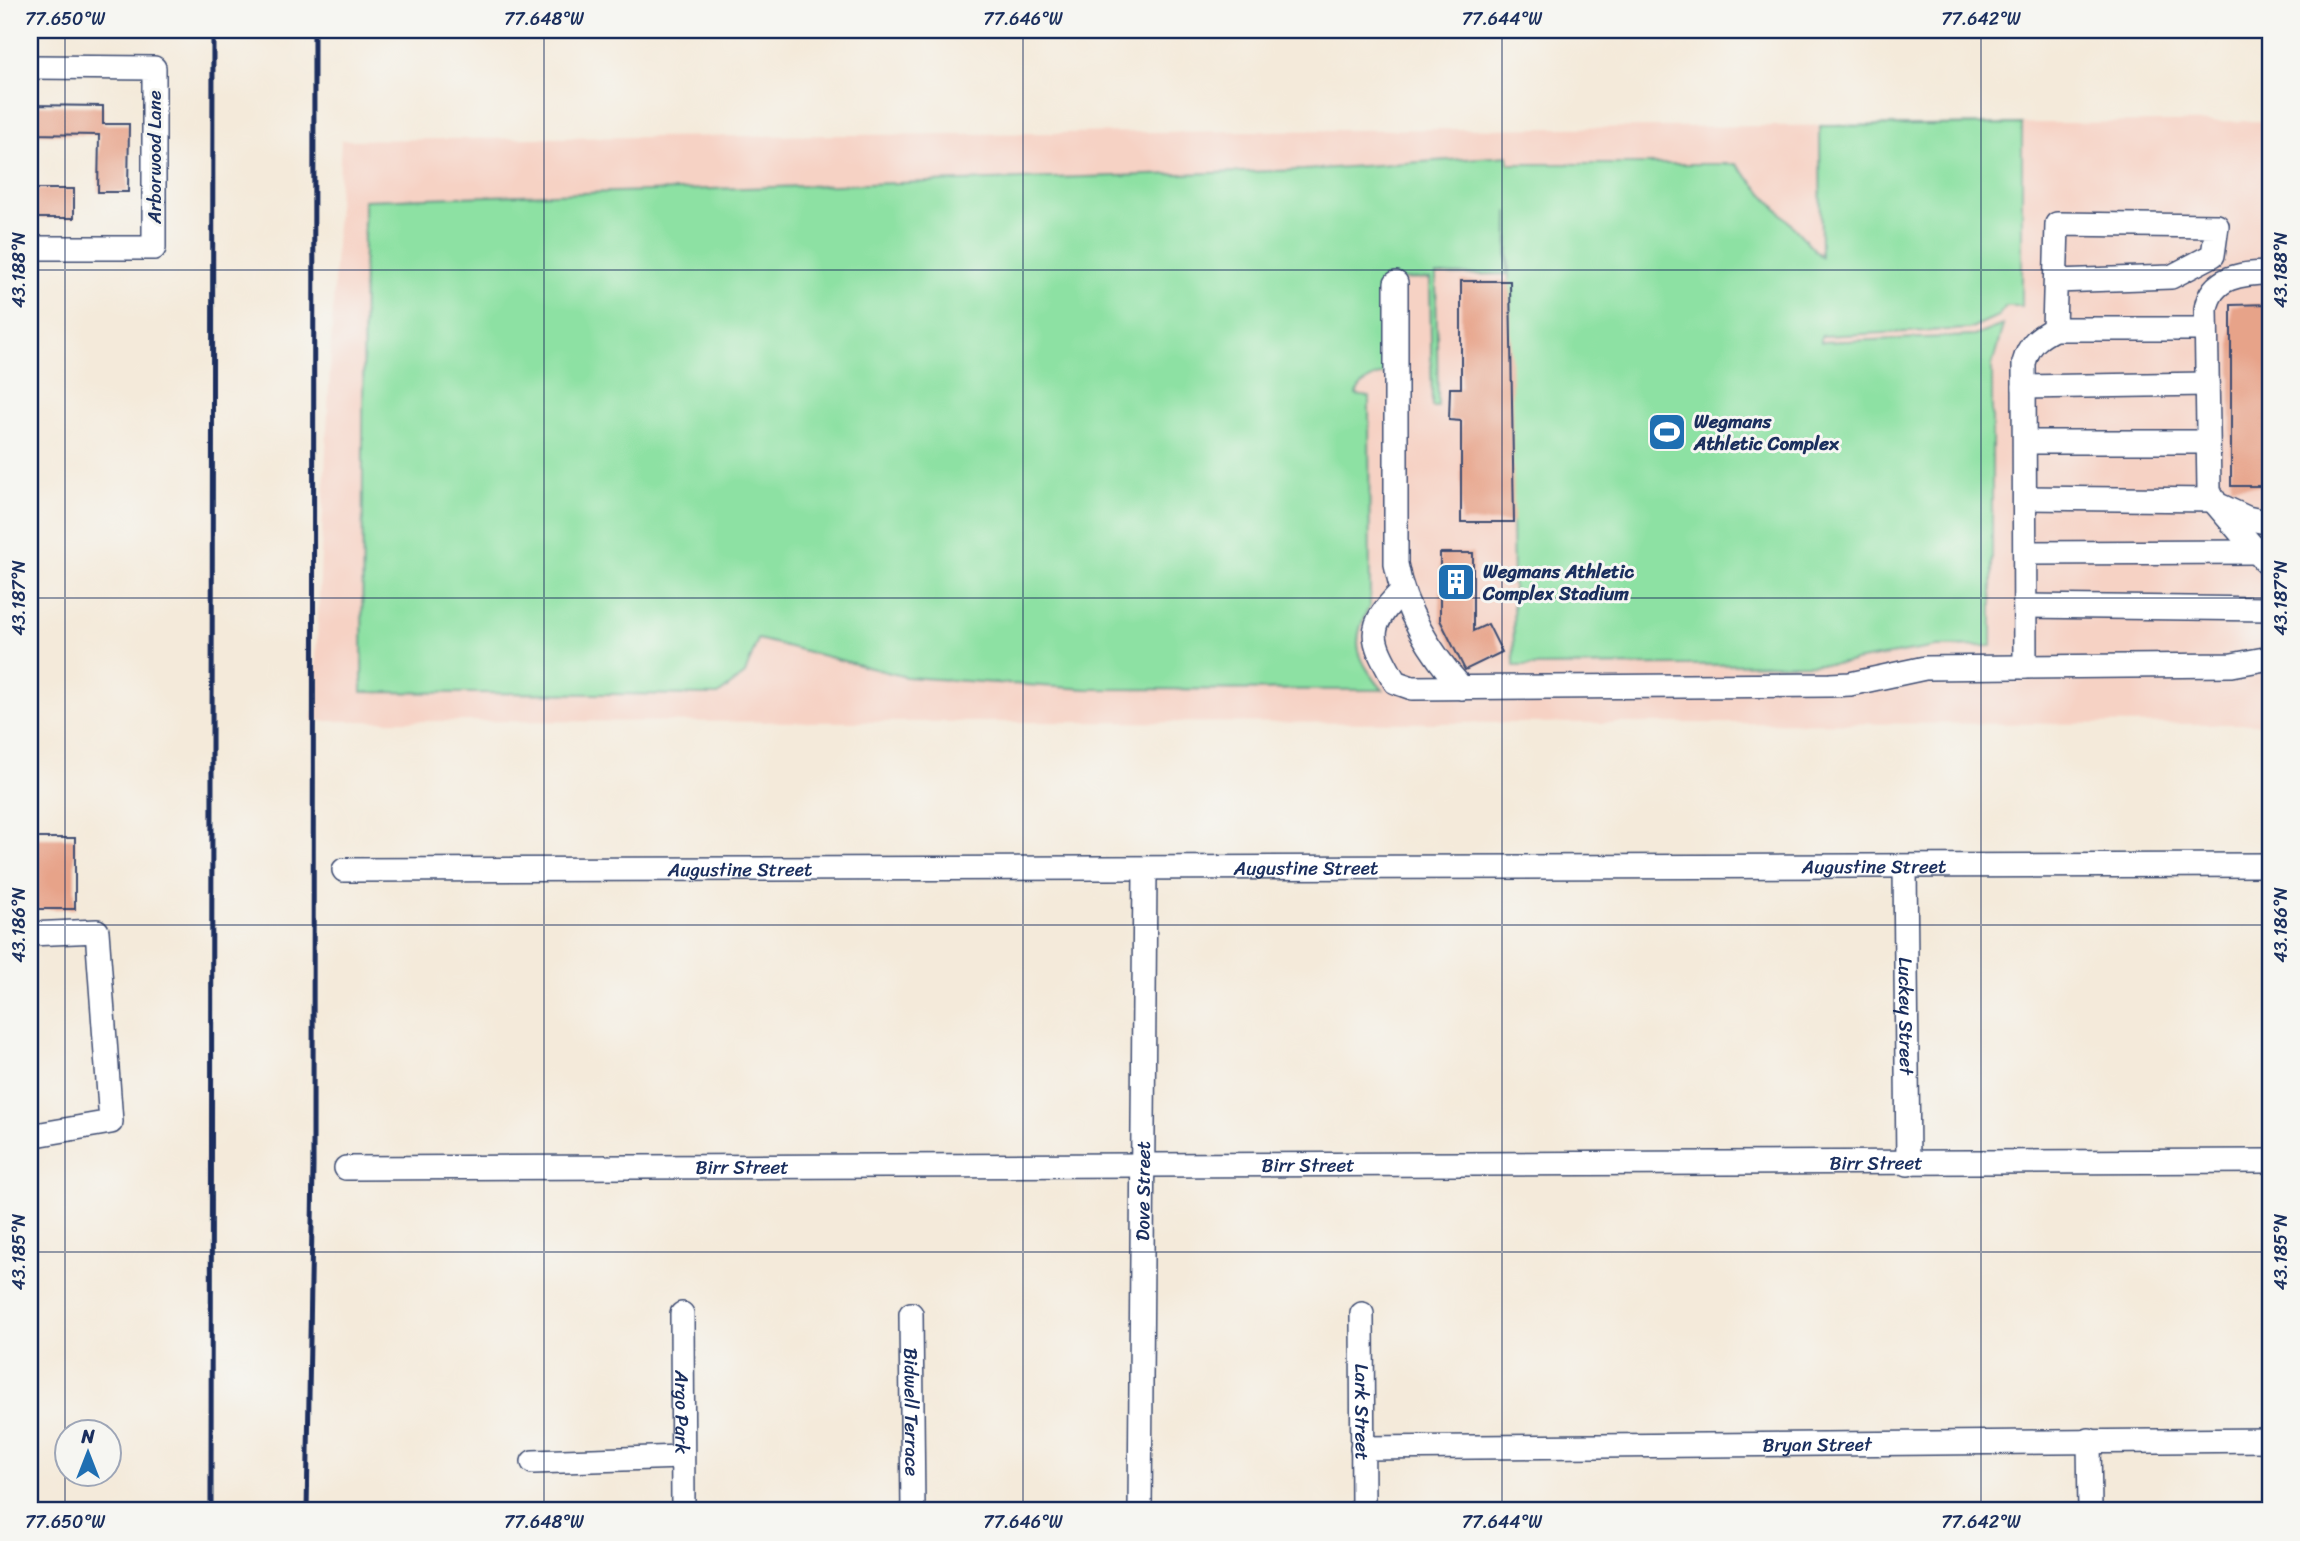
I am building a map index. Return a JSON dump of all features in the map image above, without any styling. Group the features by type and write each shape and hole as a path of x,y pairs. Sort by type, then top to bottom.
{"street":[{"name":"Arborwood Lane","path":"30,67 154,68 154,248 30,248"},
{"path":"2054,329 2057,224 2217,226 2213,255 2171,277 2056,281"},
{"path":"2265,560 2215,502 2207,480 2206,329 2208,300 2217,287 2238,274 2270,273"},
{"path":"1396,283 1396,564 1401,593 1443,668 1462,688"},
{"path":"2025,667 2024,387 2028,349 2039,337 2054,329 2206,329"},
{"path":"2024,387 2207,384"},
{"path":"2025,442 2207,442"},
{"path":"2025,498 2215,502 2247,518 2270,523"},
{"path":"2025,553 2265,560"},
{"path":"1401,593 1382,611 1374,625 1374,640 1395,681 1412,688 1830,685 1850,684 1926,668 2232,665 2270,658"},
{"path":"2025,606 2270,609"},
{"name":"Augustine Street","path":"344,870 2270,865"},
{"name":"Luckey Street","path":"1905,867 1908,1164"},
{"name":"Dove Street","path":"1140,1511 1139,1314 1145,1165 1145,869"},
{"path":"30,934 97,931 111,1122 30,1136"},
{"name":"Birr Street","path":"346,1168 2270,1161"},
{"name":"Argo Park","path":"682,1314 683,1511"},
{"name":"Bidwell Terrace","path":"911,1314 913,1511"},
{"name":"Lark Street","path":"1362,1314 1363,1511"},
{"path":"2089,1440 2090,1511"},
{"name":"Bryan Street","path":"1362,1448 2270,1440"},
{"path":"533,1462 682,1457"}],"shaded area":[{"path":"2270,121 2270,724 313,721 341,140"}],"green space":[{"path":"2022,124 2022,306 2006,306 1998,316 1969,329 1821,336 1821,342 1974,336 2003,325 1992,366 1992,646 1936,647 1837,664 1514,666 1508,211 1507,274 1436,275 1438,407 1432,407 1430,279 1384,280 1385,374 1368,381 1356,395 1369,397 1370,606 1363,619 1358,640 1367,669 1383,690 1087,689 906,677 758,639 745,674 718,695 362,692 364,200 1304,170 1508,156 1509,164 1736,164 1821,257 1820,126"}],"building":[{"path":"30,105 103,106 103,124 129,124 128,192 98,192 99,135 30,134"},
{"path":"30,189 74,189 74,218 30,218"},
{"path":"1461,281 1510,281 1514,522 1461,522 1461,421 1449,420 1450,388 1461,388"},
{"path":"2270,304 2270,486 2231,486 2231,305"},
{"name":"Wegmans Athletic Complex Stadium","path":"1440,553 1473,553 1473,631 1488,624 1502,652 1465,670 1440,620"},
{"path":"30,838 75,838 75,909 30,909"}],"railway":[{"path":"211,1511 213,30"},
{"path":"307,1511 313,1167 314,30"}],"place":[{"name":"Wegmans Athletic Complex","path":"1667,432"},
{"name":"Wegmans Athletic Complex Stadium","path":"1456,582"}]}
